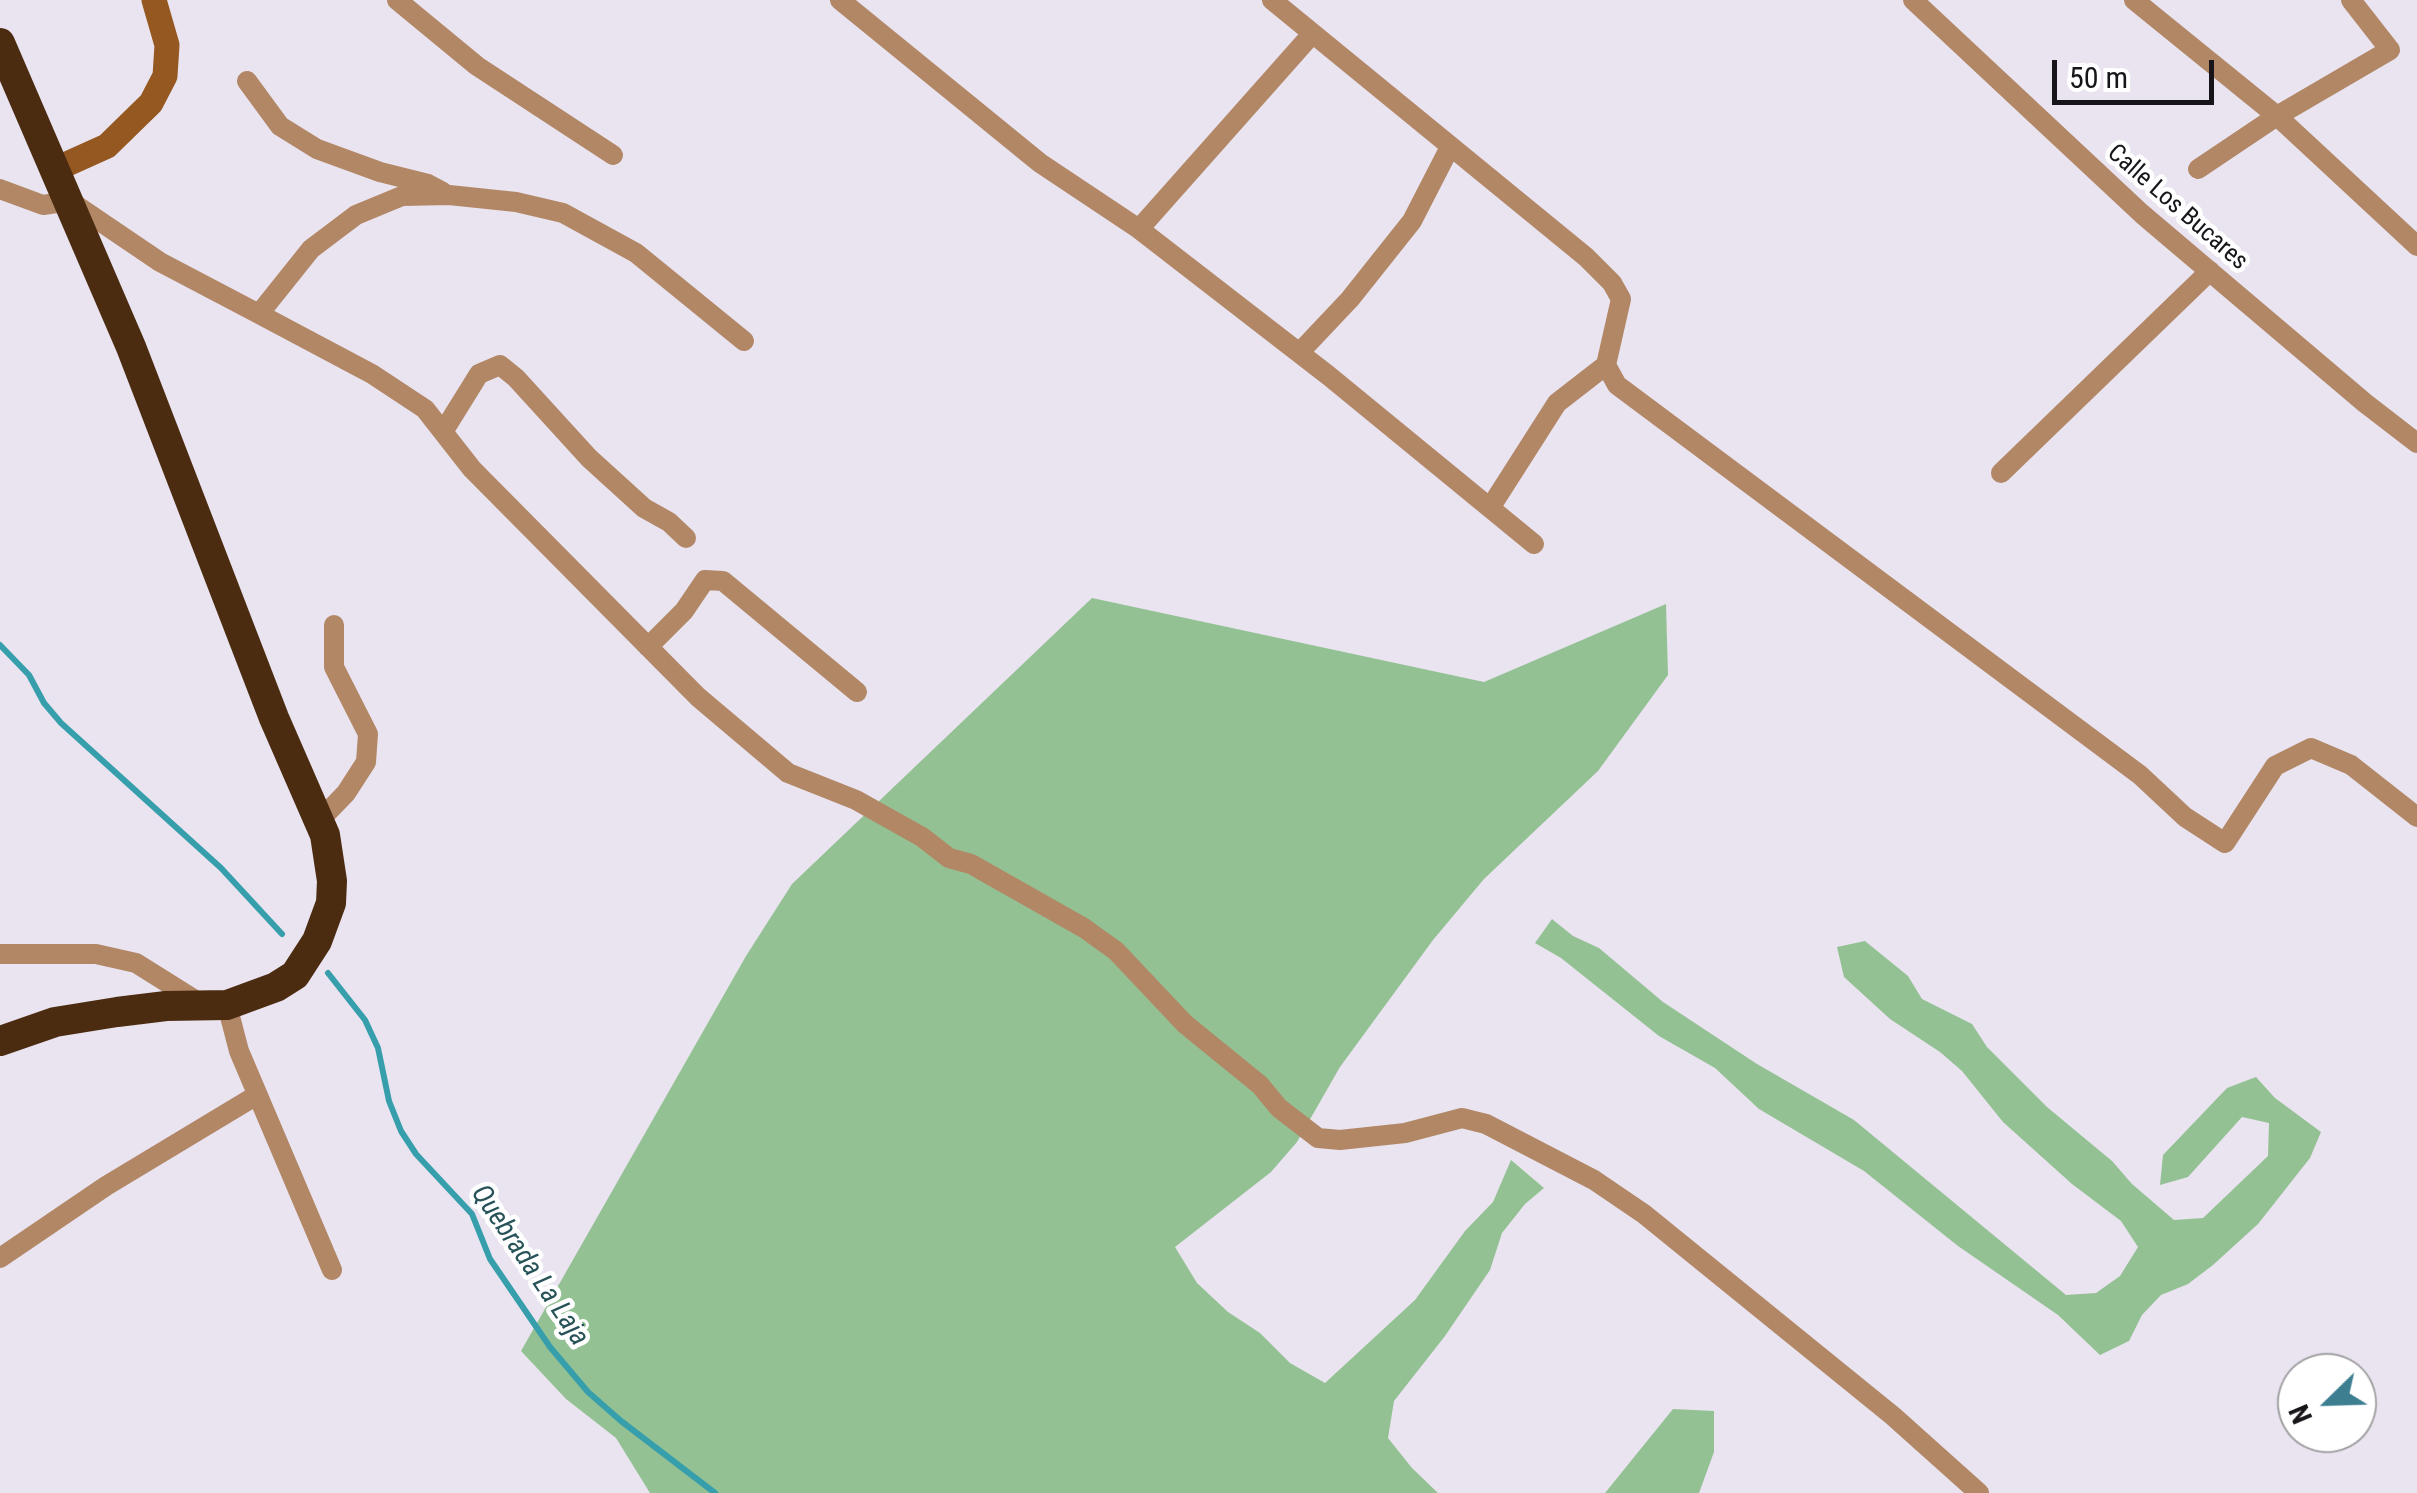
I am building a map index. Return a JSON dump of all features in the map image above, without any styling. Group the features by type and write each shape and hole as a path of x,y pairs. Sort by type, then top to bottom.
{"highway":[{"path":"0,43 151,397 274,718 319,822 330,856 332,881 331,903 317,942 295,976 260,995 216,1006 166,1006 55,1022 0,1041"}],"street":[{"path":"56,169 107,146 151,103 165,76 166,45 154,0"},
{"path":"397,0 477,66 613,154"},
{"path":"840,0 1040,163 1139,230 1299,353 1534,544"},
{"path":"1272,0 1586,257 1612,283 1621,300 1606,365 1557,403 1490,508"},
{"name":"Calle Los Bucares","path":"1912,0 2142,214 2417,443"},
{"path":"2134,0 2276,116 2417,246"},
{"path":"2198,170 2276,116 2390,50 2351,0"},
{"path":"1139,230 1312,34"},
{"path":"247,81 280,126 317,149 428,184 449,195"},
{"path":"1299,353 1350,299 1412,220 1450,147"},
{"path":"0,188 43,205 70,201 160,262 372,374 425,409 472,469 698,698 788,773 856,800 922,837 949,858 971,864 1046,904 1116,950 1185,1024 1318,1138 1340,1140 1405,1133 1462,1118 1486,1124 1594,1180 1644,1214 1893,1416 1978,1493"},
{"path":"258,314 311,248 356,214 402,196 449,195 516,202 563,213 636,253 744,341"},
{"path":"2001,473 2210,272"},
{"path":"1606,365 1617,385 2140,775 2185,816 2226,843 2275,766 2311,748 2351,764 2417,817"},
{"path":"444,432 480,374 500,366 602,471 686,538"},
{"path":"648,646 684,611 706,580 723,581 856,692"},
{"path":"319,822 346,793 366,762 368,734 334,667 334,625"},
{"path":"0,954 96,954 136,963 216,1006 332,1270"},
{"path":"0,1258 106,1186 257,1094"}],"green space":[{"path":"1092,598 1484,682 1666,604 1668,675 1598,771 1484,879 1433,940 1340,1067 1297,1142 1271,1172 1175,1247 1197,1283 1228,1312 1260,1333 1290,1363 1325,1383 1415,1300 1465,1231 1493,1202 1511,1160 1544,1188 1502,1233 1490,1270 1394,1401 1388,1438 1438,1493 650,1493 616,1438 566,1399 521,1351 746,956 792,884"},
{"path":"1552,919 1573,936 1599,948 1663,1002 1757,1064 1854,1120 2066,1295 2096,1293 2120,1276 2138,1247 2121,1221 2072,1184 2003,1122 1962,1071 1890,1019 1844,977 1837,947 1865,941 1908,976 1922,999 1972,1024 1987,1047 2047,1107 2174,1220 2203,1218 2268,1156 2269,1123 2242,1117 2188,1177 2160,1185 2163,1155 2227,1088 2256,1077 2275,1098 2321,1132 2310,1158 2258,1224 2188,1284 2161,1295 2142,1315 2129,1341 2100,1355 2058,1315 1958,1246 1864,1171 1759,1109 1715,1068 1659,1036 1561,958 1535,943"},
{"path":"1673,1409 1714,1411 1714,1452 1699,1493 1605,1493"}],"waterway":[{"name":"Quebrada La Laja","path":"0,645 29,675 44,703 61,723 221,868 282,934"},
{"name":"Quebrada La Laja","path":"328,973 365,1020 378,1048 389,1101 401,1131 416,1154 472,1214 490,1259 550,1347 588,1392 715,1493"}]}
